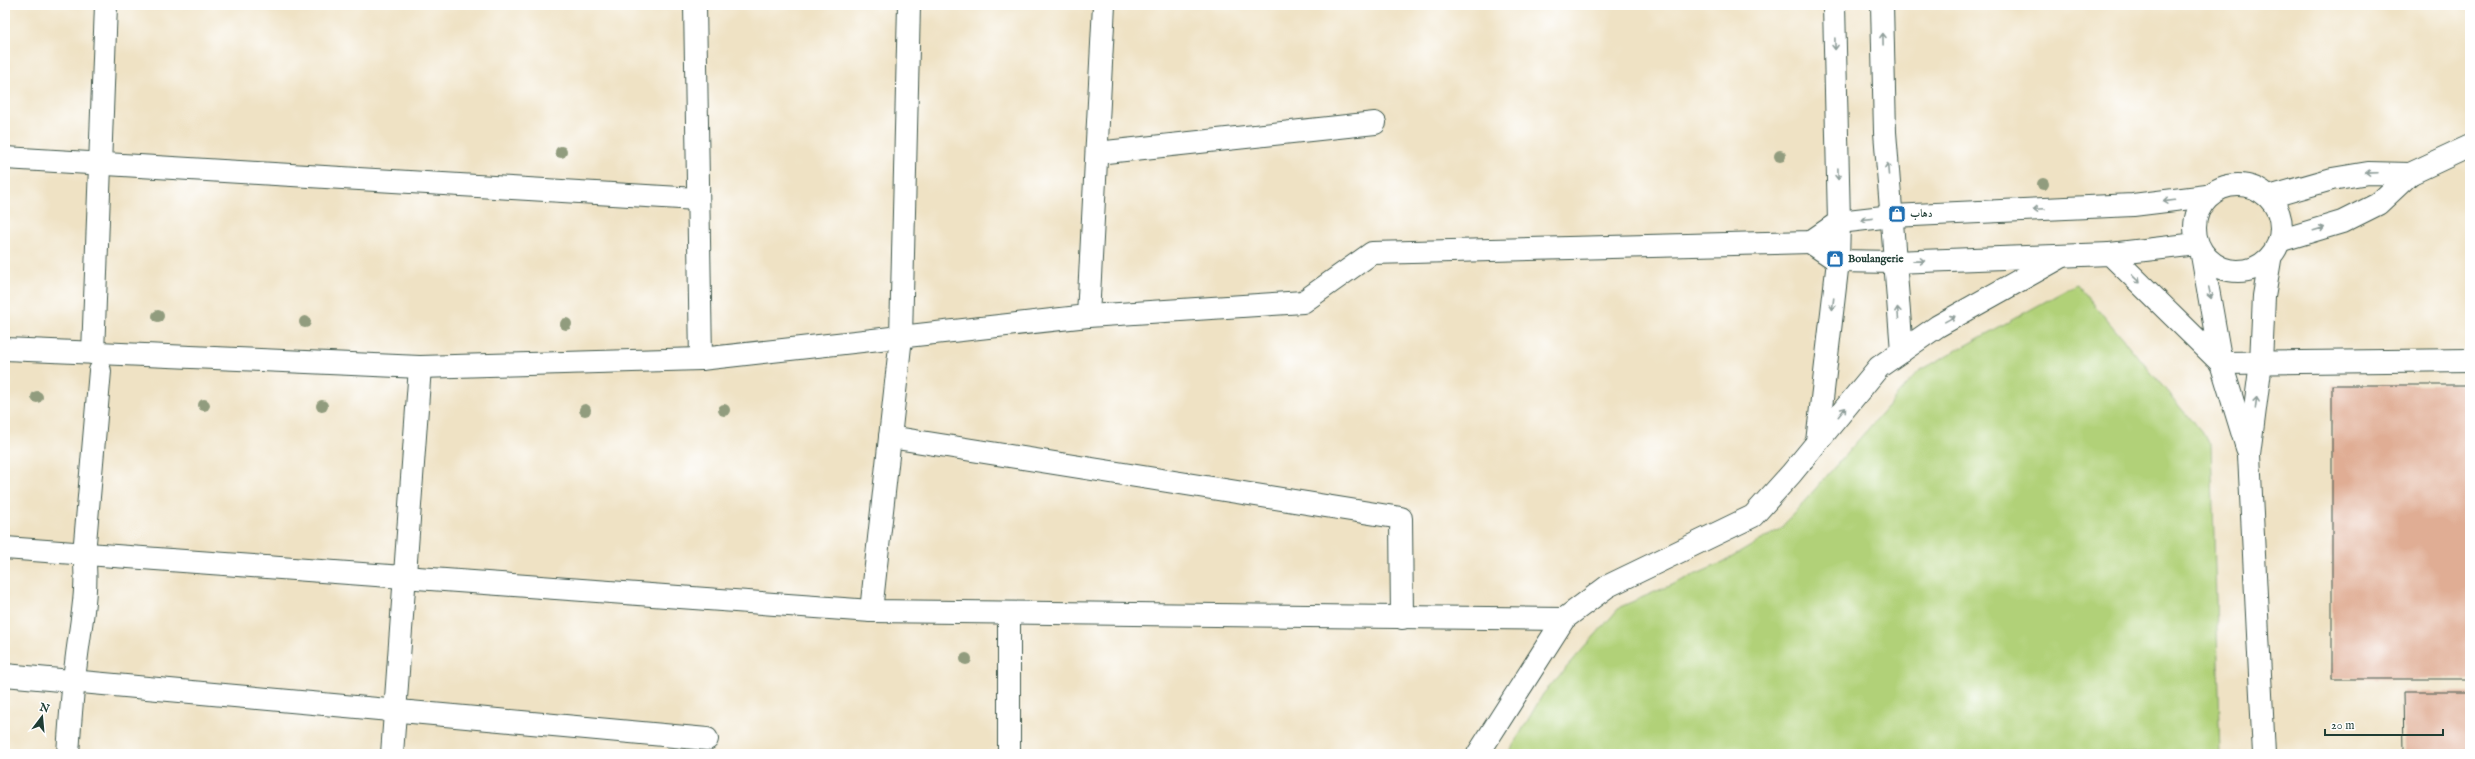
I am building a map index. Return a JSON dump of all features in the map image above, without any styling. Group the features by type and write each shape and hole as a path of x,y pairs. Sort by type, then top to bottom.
{"street":[{"path":"68,754 73,681 86,569 84,554 96,362 100,164 106,5"},
{"path":"695,5 697,199 701,359"},
{"path":"871,611 901,337 909,5"},
{"path":"1088,316 1104,5"},
{"path":"1817,442 1838,261 1839,222 1834,5"},
{"path":"1882,5 1885,132 1902,351"},
{"path":"1097,153 1375,123"},
{"path":"2282,240 2342,222 2378,204 2410,174 2470,146"},
{"path":"5,158 697,199"},
{"path":"2269,197 2332,179 2368,172 2410,174"},
{"path":"5,349 96,362 420,368 701,359 1088,316 1303,302 1372,253 1810,242 1839,222 1892,216 2133,205 2207,196 2227,185 2250,186 2269,197 2281,216 2282,240 2270,260 2264,296 2261,362 2249,455 2264,754"},
{"path":"2207,196 2195,218 2199,249 2221,362 2249,455"},
{"path":"1810,242 1838,261 1894,262 2110,254 2199,249 2222,270 2247,272 2270,260"},
{"path":"2110,254 2221,362 2470,360"},
{"path":"1478,754 1564,619 1608,586 1753,516 1879,367 1938,326 2063,256"},
{"path":"392,754 420,368"},
{"path":"890,437 1401,518 1402,618"},
{"path":"5,548 871,611 1564,619"},
{"path":"1009,613 1009,754"},
{"path":"5,675 707,739"}],"green space":[{"path":"2077,284 2211,444 2221,754 1508,754 1543,694 1620,607 1722,563 1780,529 1919,371"}],"building":[{"path":"2332,385 2470,385 2470,679 2332,679"},
{"path":"2403,692 2470,692 2470,754 2404,754"}],"place":[{"name":"دهاب","path":"1897,214"},
{"name":"Boulangerie","path":"1835,259"}]}
